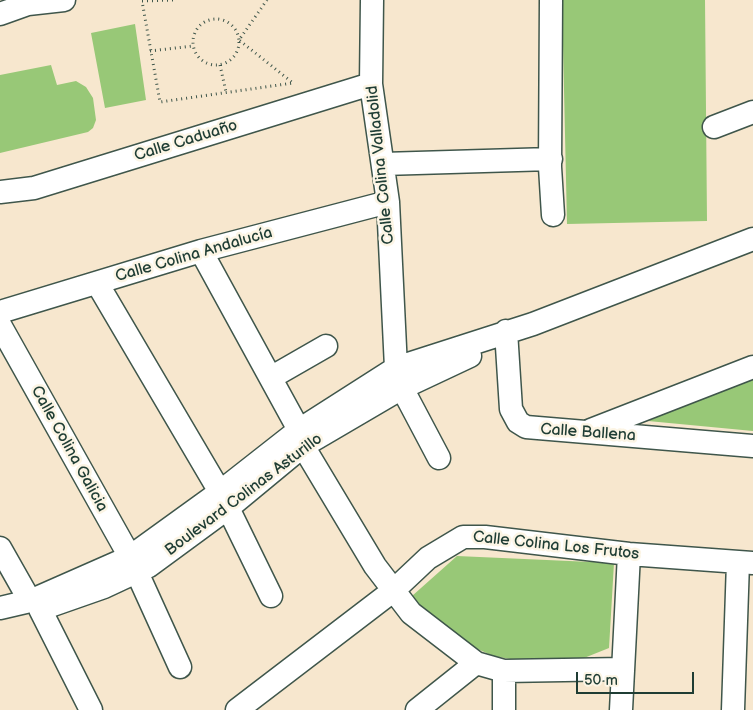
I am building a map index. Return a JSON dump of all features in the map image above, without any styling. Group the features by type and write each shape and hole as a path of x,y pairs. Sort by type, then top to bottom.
{"street":[{"path":"0,14 28,2 64,0"},
{"name":"Calle Colina Valladolid","path":"372,0 371,84 388,202 399,378"},
{"path":"551,0 553,215"},
{"name":"Calle Caduaño","path":"0,192 34,188 371,84"},
{"path":"714,127 753,112"},
{"path":"383,164 551,158"},
{"name":"Calle Colina Andalucía","path":"0,312 201,251 388,202"},
{"name":"Boulevard Colinas Asturillo","path":"0,608 69,601 133,565 164,556 224,500 301,438 399,378 753,239"},
{"path":"201,251 272,377 301,438 375,566 411,613 476,664 504,671 623,669"},
{"path":"97,283 224,500 271,596"},
{"name":"Calle Colina Galicia","path":"0,325 133,565 180,667"},
{"name":"Calle Ballena","path":"507,334 510,403 518,422 532,428 753,446"},
{"path":"272,377 326,346"},
{"path":"585,432 753,367"},
{"path":"399,378 439,458"},
{"name":"Calle Colina Los Frutos","path":"237,710 394,590 428,558 463,537 485,537 629,554 745,563"},
{"path":"0,548 35,605 91,710"},
{"path":"621,710 629,554"},
{"path":"734,710 745,563"},
{"name":"Boulevard Colinas Asturillo","path":"0,621 35,605"},
{"path":"417,710 476,664"},
{"path":"504,671 504,710"}],"path":[{"path":"173,0 142,1 160,102 293,83 239,40 232,26 219,19 211,19 198,27 194,33 193,46 196,55 201,61 208,64 220,65 231,60 236,55 239,40 267,0"},
{"path":"150,51 193,46"},
{"path":"220,65 226,92"}],"green space":[{"path":"562,0 705,0 707,221 567,224"},
{"path":"135,24 146,100 105,108 91,33"},
{"path":"51,65 57,85 76,81 86,87 93,98 96,120 93,128 88,132 0,153 0,75"},
{"path":"753,376 753,431 648,421"},
{"path":"457,556 614,563 609,648 574,662 516,660 493,656 469,645 433,623 412,596"}]}
